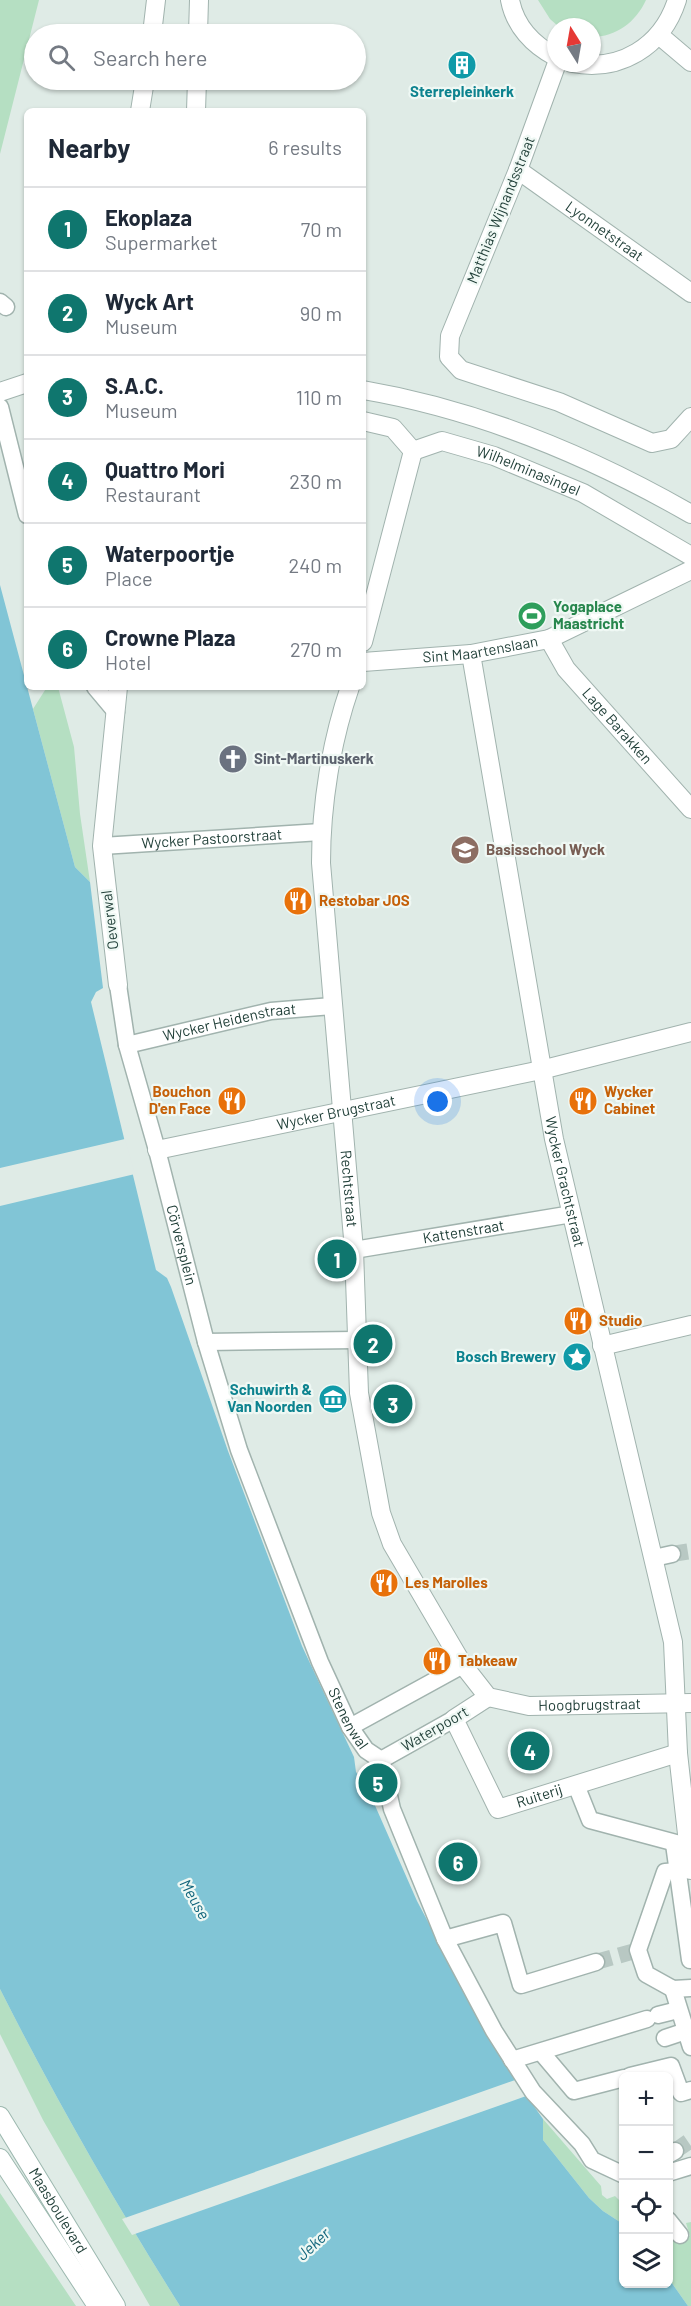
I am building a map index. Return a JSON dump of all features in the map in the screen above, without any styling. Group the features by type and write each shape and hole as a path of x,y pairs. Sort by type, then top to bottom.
{"street":[{"path":"153,24 156,0"},
{"path":"198,24 199,0"},
{"path":"510,0 524,32 547,51"},
{"path":"601,65 626,59 659,35 677,0"},
{"path":"659,35 691,62"},
{"name":"Matthias Wijnandsstraat","path":"554,72 518,170 450,336 449,357 460,370 536,394 650,442 660,444 671,439 691,417"},
{"path":"140,108 143,90"},
{"path":"196,108 197,90"},
{"name":"Lyonnetstraat","path":"518,170 691,293"},
{"path":"0,392 24,384"},
{"path":"366,391 434,405 514,430 596,463 691,514"},
{"path":"0,408 24,503"},
{"path":"366,422 393,428 413,451 366,631"},
{"name":"Wilhelminasingel","path":"413,451 435,442 448,442 504,459 583,493 691,556"},
{"name":"Sint Maartenslaan","path":"366,662 471,654 549,639 691,570"},
{"name":"Lage Barakken","path":"549,639 566,669 691,809"},
{"name":"Wycker Grachtstraat","path":"471,654 541,1070 602,1346 663,1556 673,1642 684,1703"},
{"path":"98,690 116,712"},
{"name":"Oeverwal","path":"118,690 102,846 127,1046 157,1150"},
{"name":"Rechtstraat","path":"349,690 340,716 321,832 321,863 354,1250 356,1340 361,1409 381,1513 392,1544 463,1665 488,1697"},
{"name":"Wycker Pastoorstraat","path":"102,846 321,832"},
{"name":"Wycker Heidenstraat","path":"127,1046 271,1011 332,1006"},
{"name":"Wycker Brugstraat","path":"157,1150 541,1070 691,1032"},
{"name":"Cörversplein","path":"157,1150 206,1342"},
{"name":"Kattenstraat","path":"354,1250 572,1214"},
{"path":"602,1346 691,1324"},
{"path":"206,1342 356,1340"},
{"name":"Stenenwal","path":"206,1342 236,1440 320,1662 350,1727 366,1750 381,1760 392,1809 445,1939 512,2060 533,2092 582,2144 592,2160 619,2173"},
{"path":"350,1727 463,1665"},
{"name":"Hoogbrugstraat","path":"488,1697 501,1702 529,1706 684,1703"},
{"name":"Waterpoort","path":"381,1760 488,1697"},
{"path":"684,1703 678,1753 684,1814 681,1871 690,1960"},
{"name":"Ruiterij","path":"454,1719 498,1809 678,1753"},
{"path":"576,1785 590,1821 684,1846"},
{"path":"684,1846 681,1871 636,1950 646,1974 673,1989 691,1988"},
{"path":"445,1939 503,1923 521,1985 596,1962"},
{"path":"665,2038 689,2039 673,1989"},
{"path":"512,2060 678,2010"},
{"path":"541,2052 574,2091 619,2079"},
{"path":"646,2072 671,2066 681,2093 691,2090"},
{"name":"Maasboulevard","path":"0,2116 116,2306"},
{"name":"Maasboulevard","path":"0,2158 98,2306"},
{"path":"673,2172 691,2166"},
{"path":"673,2225 680,2235"}],"green space":[{"path":"0,0 39,0 33,24 24,24 24,59 0,154"},
{"path":"538,0 646,0 637,15 624,27 601,36 601,18 549,18"},
{"path":"45,690 59,690 74,747 80,814 90,882 75,867 33,709"},
{"path":"0,1989 86,2150 180,2306 150,2306 43,2120 0,2034"},
{"path":"543,2119 601,2186 602,2195 607,2199 615,2196 619,2200 619,2221 589,2198 543,2140"},
{"path":"0,2193 76,2306 0,2306"},
{"path":"691,2222 691,2306 688,2306 673,2285 673,2234 690,2236 686,2223"}],"water":[{"path":"0,585 24,675 24,690 28,690 75,867 90,882 103,988 96,992 91,1002 156,1270 167,1278 171,1287 228,1451 302,1646 354,1757 356,1772 366,1785 417,1901 486,2031 514,2078 543,2119 543,2140 589,2198 619,2221 619,2288 673,2288 673,2285 688,2306 180,2306 86,2150 0,1989"}],"pier":[{"path":"125,1139 135,1174 0,1206 0,1168"},
{"path":"518,2079 529,2095 132,2235 122,2219"}],"tunnel":[{"path":"672,1554 691,1551"},
{"path":"596,1962 635,1951"},
{"path":"675,2151 691,2140"}],"place":[{"name":"Sterrepleinkerk","path":"462,65"},
{"name":"Yogaplace Maastricht","path":"532,616"},
{"name":"Sint-Martinuskerk","path":"233,759"},
{"name":"Basisschool Wyck","path":"465,850"},
{"name":"Restobar JOS","path":"298,901"},
{"name":"Bouchon D'en Face","path":"232,1101"},
{"name":"Wycker Cabinet","path":"583,1101"},
{"name":"Ekoplaza","path":"337,1259"},
{"name":"Studio","path":"578,1321"},
{"name":"Wyck Art","path":"373,1344"},
{"name":"Bosch Brewery","path":"577,1357"},
{"name":"Schuwirth & Van Noorden","path":"333,1399"},
{"name":"S.A.C.","path":"393,1404"},
{"name":"Les Marolles","path":"384,1583"},
{"name":"Tabkeaw","path":"437,1661"},
{"name":"Quattro Mori","path":"530,1751"},
{"name":"Waterpoortje","path":"378,1783"},
{"name":"Crowne Plaza","path":"458,1862"}],"water label":[{"name":"Meuse","path":"195,1899"},
{"name":"Jeker","path":"313,2244"}]}
